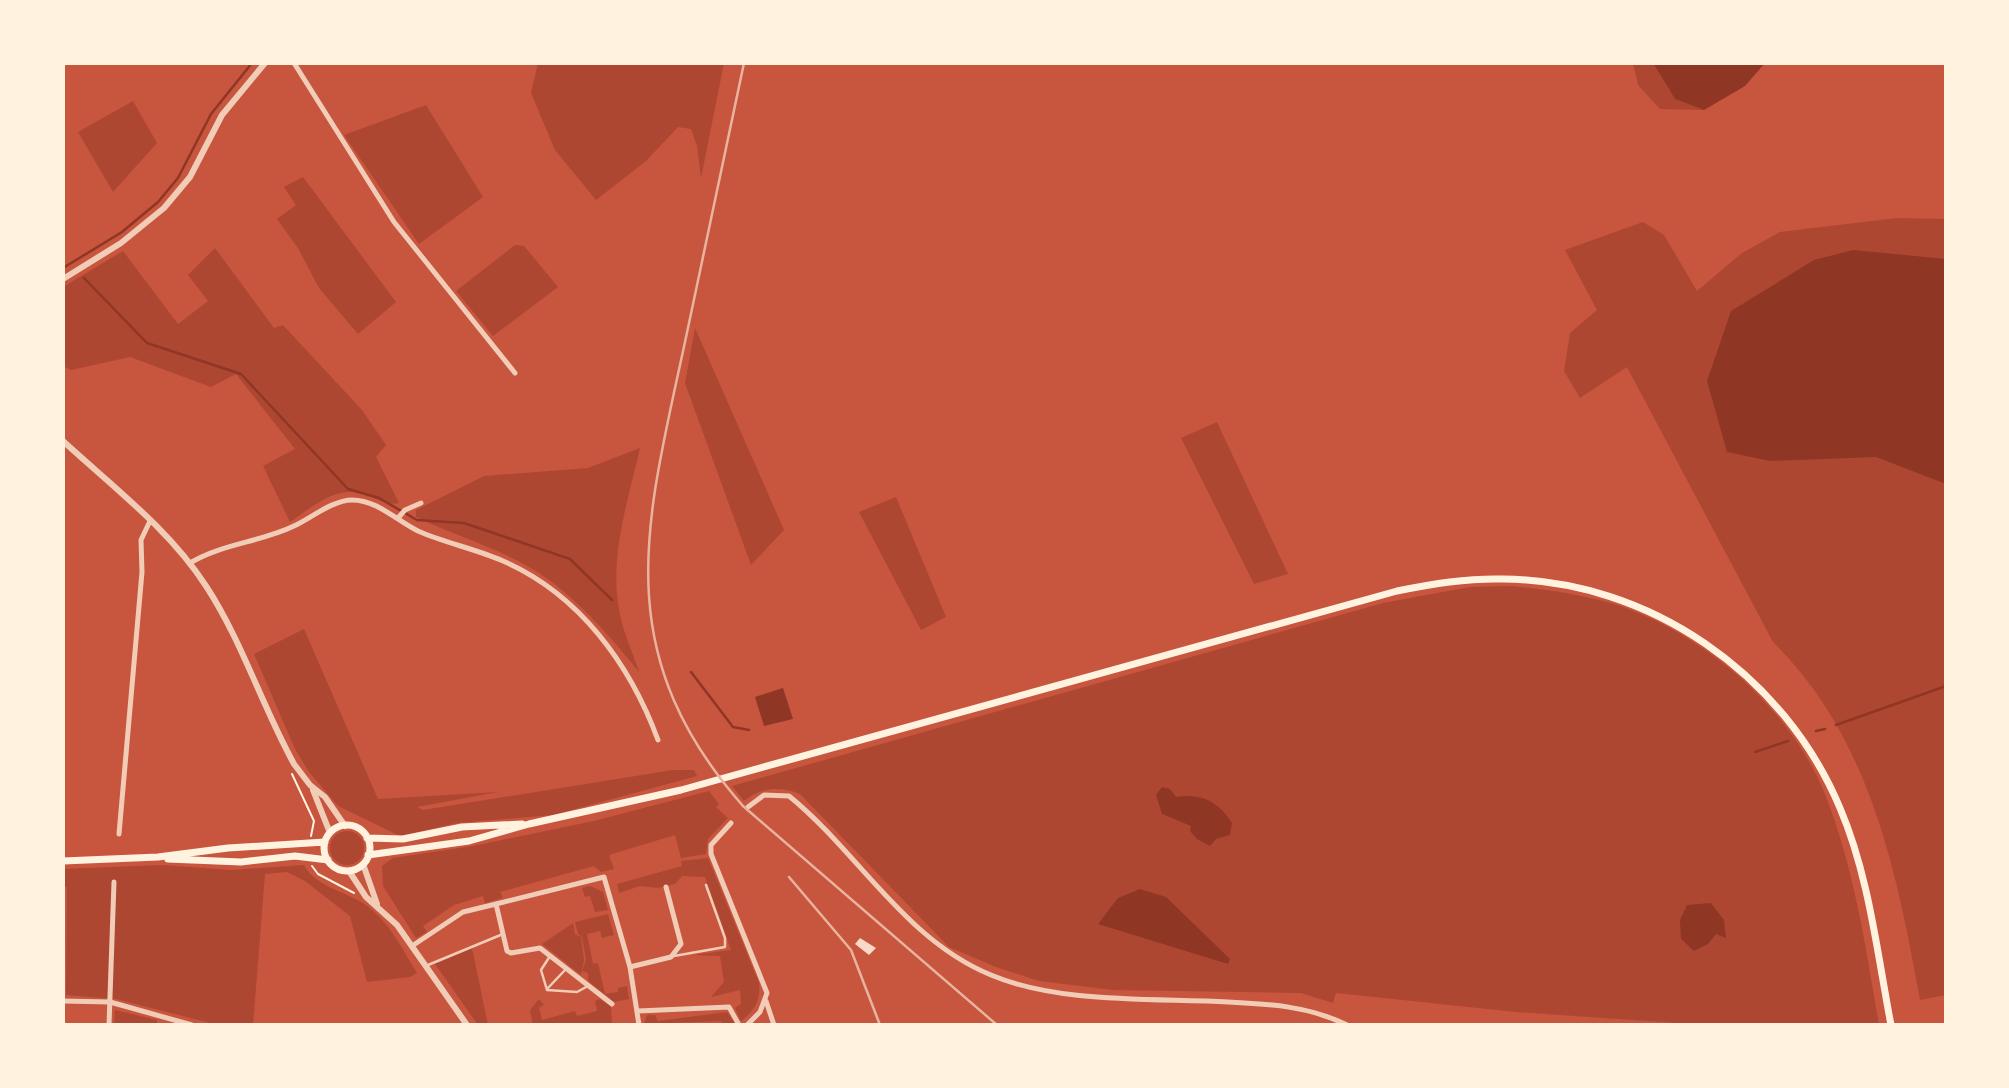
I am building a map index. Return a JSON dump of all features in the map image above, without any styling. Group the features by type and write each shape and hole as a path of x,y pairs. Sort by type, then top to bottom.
{"main road":[{"path":"368,855 469,841 529,824 705,784 1397,591 1472,579 1543,582 1581,588 1625,602 1666,620 1704,642 1744,672 1797,731 1824,774 1854,849 1891,1025"},
{"path":"367,838 403,839 462,827 529,824"},
{"path":"345,826 359,829 367,838 368,855 363,864 349,871 337,869 328,860 325,842 330,833 345,826"},
{"path":"158,858 228,848 325,842"},
{"path":"63,861 158,858 227,862 295,856 328,860"}],"street":[{"path":"63,279 121,243 164,208 190,177 222,115 265,63"},
{"path":"294,63 394,222 515,373"},
{"path":"63,441 150,521 190,563 222,615 290,757 313,788 330,833"},
{"path":"190,563 211,553 282,532 348,500 369,503 401,515 418,530 515,566 554,592 590,625 631,679 658,740"},
{"path":"401,515 421,503"},
{"path":"118,834 142,572 141,540 150,521"},
{"path":"313,788 325,797 345,826"},
{"path":"748,807 764,795 789,796 932,941 962,961 992,976 1035,989 1300,1008 1347,1025"},
{"path":"731,823 711,845 711,855 765,984 766,1000 774,1025"},
{"path":"363,864 378,906"},
{"path":"349,871 366,897 397,925 467,1025"},
{"path":"412,946 463,912 604,877 630,967 639,1025"},
{"path":"109,1025 114,882"},
{"path":"630,967 671,957 681,944 666,887"},
{"path":"496,904 502,934 510,953 540,948 612,1004"},
{"path":"747,1025 766,1000"},
{"path":"63,1002 110,1002 192,1025"},
{"path":"638,1011 729,1007 738,1025"}],"lane":[{"path":"671,957 725,947 725,938 706,886"},
{"path":"426,966 476,942 502,934"},
{"path":"547,990 541,970 550,956"},
{"path":"547,990 566,969"},
{"path":"547,990 577,992 588,986"}],"shaded area":[{"path":"538,63 724,63 701,178 697,146 691,129 678,127 646,161 596,200 555,150 531,93"},
{"path":"1633,63 1653,63 1675,99 1704,110 1660,109 1638,85"},
{"path":"1653,63 1765,63 1745,86 1704,110 1675,99"},
{"path":"133,101 157,143 113,192 78,132"},
{"path":"426,105 483,197 419,244 344,135"},
{"path":"303,177 396,302 358,334 319,288 298,248 277,219 296,205 284,187"},
{"path":"1897,218 1946,219 1946,995 1920,1000 1889,856 1856,763 1834,720 1806,679 1773,642 1627,367 1580,398 1564,371 1570,333 1597,310 1565,250 1643,222 1664,235 1697,291 1742,253 1780,232"},
{"path":"515,245 524,246 558,287 493,336 456,291"},
{"path":"215,248 274,328 283,325 362,410 386,445 376,457 399,503 388,503 362,493 347,492 321,501 290,522 263,466 295,449 236,374 211,387 130,357 71,370 63,366 63,287 123,251 178,324 208,301 188,275"},
{"path":"1853,250 1946,259 1946,484 1876,457 1770,461 1727,452 1707,381 1731,311 1814,260"},
{"path":"695,328 784,530 751,565 685,383"},
{"path":"1217,422 1288,574 1254,584 1181,438"},
{"path":"640,448 625,509 616,573 620,615 639,672 590,616 541,574 507,555 416,517 416,510 484,476 588,468"},
{"path":"896,497 946,617 921,630 859,512"},
{"path":"1511,586 1586,597 1645,616 1679,633 1711,654 1769,706 1793,736 1813,768 1828,802 1846,857 1859,912 1879,1025 1706,1025 1516,1012 1336,993 1333,1003 1301,993 1113,990 1039,981 949,947 800,794 771,789 750,796 744,801 732,786 1383,603 1470,587"},
{"path":"304,629 378,799 498,792 417,807 423,810 673,770 694,770 697,776 553,815 457,823 400,836 338,806 309,772 295,749 254,654"},
{"path":"783,688 793,719 764,726 755,697"},
{"path":"1162,787 1170,789 1176,797 1193,796 1215,804 1232,823 1230,835 1216,839 1210,846 1197,839 1190,831 1191,826 1162,814 1156,795"},
{"path":"709,791 719,804 716,807 728,818 708,839 706,854 681,858 675,835 609,855 614,869 601,872 594,866 500,892 503,898 485,903 483,896 454,905 423,926 427,932 416,938 383,886 382,866 393,858 473,846 594,821"},
{"path":"347,831 359,836 364,848 359,860 347,865 335,860 330,848 335,836"},
{"path":"708,858 759,983 756,1005 741,1021 735,1008 741,1004 740,990 711,997 724,982 720,956 693,955 731,950 705,877 682,876 675,884 658,888 640,886 619,893 617,884 682,866 681,861"},
{"path":"162,865 231,870 304,865 322,883 372,910 394,935 417,973 410,977 367,982 350,916 305,881 287,872 265,874 253,1025 218,1025 116,999 66,995 67,887 63,886 63,869"},
{"path":"590,886 603,892 608,910 595,912 590,896 585,897 582,888"},
{"path":"1140,889 1166,897 1230,959 1228,964 1098,924 1118,898"},
{"path":"1711,903 1724,920 1726,938 1716,934 1708,944 1694,951 1681,939 1680,920 1687,905"},
{"path":"608,914 614,935 602,938 600,931 587,934 593,964 598,963 605,994 618,992 618,988 627,986 629,999 614,1002 588,981 588,973 582,971 586,960 582,937 578,934 575,922"},
{"path":"573,923 575,934 581,937 584,960 581,975 542,944"},
{"path":"472,948 488,1025 478,1025 435,964"},
{"path":"539,999 544,1005 539,1007 542,1020 575,1011 577,1016 597,1011 595,1001 600,999 611,1007 612,1024 533,1025 530,1010"},
{"path":"115,1010 157,1020 157,1025 114,1025"},
{"path":"727,1012 735,1023 723,1025 721,1021 644,1024 647,1015 655,1015 658,1021"}],"building":[{"path":"860,938 876,948 869,955 855,944"}],"waterway":[{"path":"63,268 122,232 158,202 178,178 211,114 252,63"},
{"path":"84,278 147,343 241,374 348,489 379,498 417,520 464,523 570,559 612,600"},
{"path":"691,672 733,727 749,730"},
{"path":"1836,725 1946,686"},
{"path":"1816,731 1825,729"},
{"path":"1755,752 1788,741"}],"railway":[{"path":"744,63 658,469 650,527 648,584 655,639 671,694 700,749 743,806 997,1025"},
{"path":"789,877 851,950 880,1025"}]}
